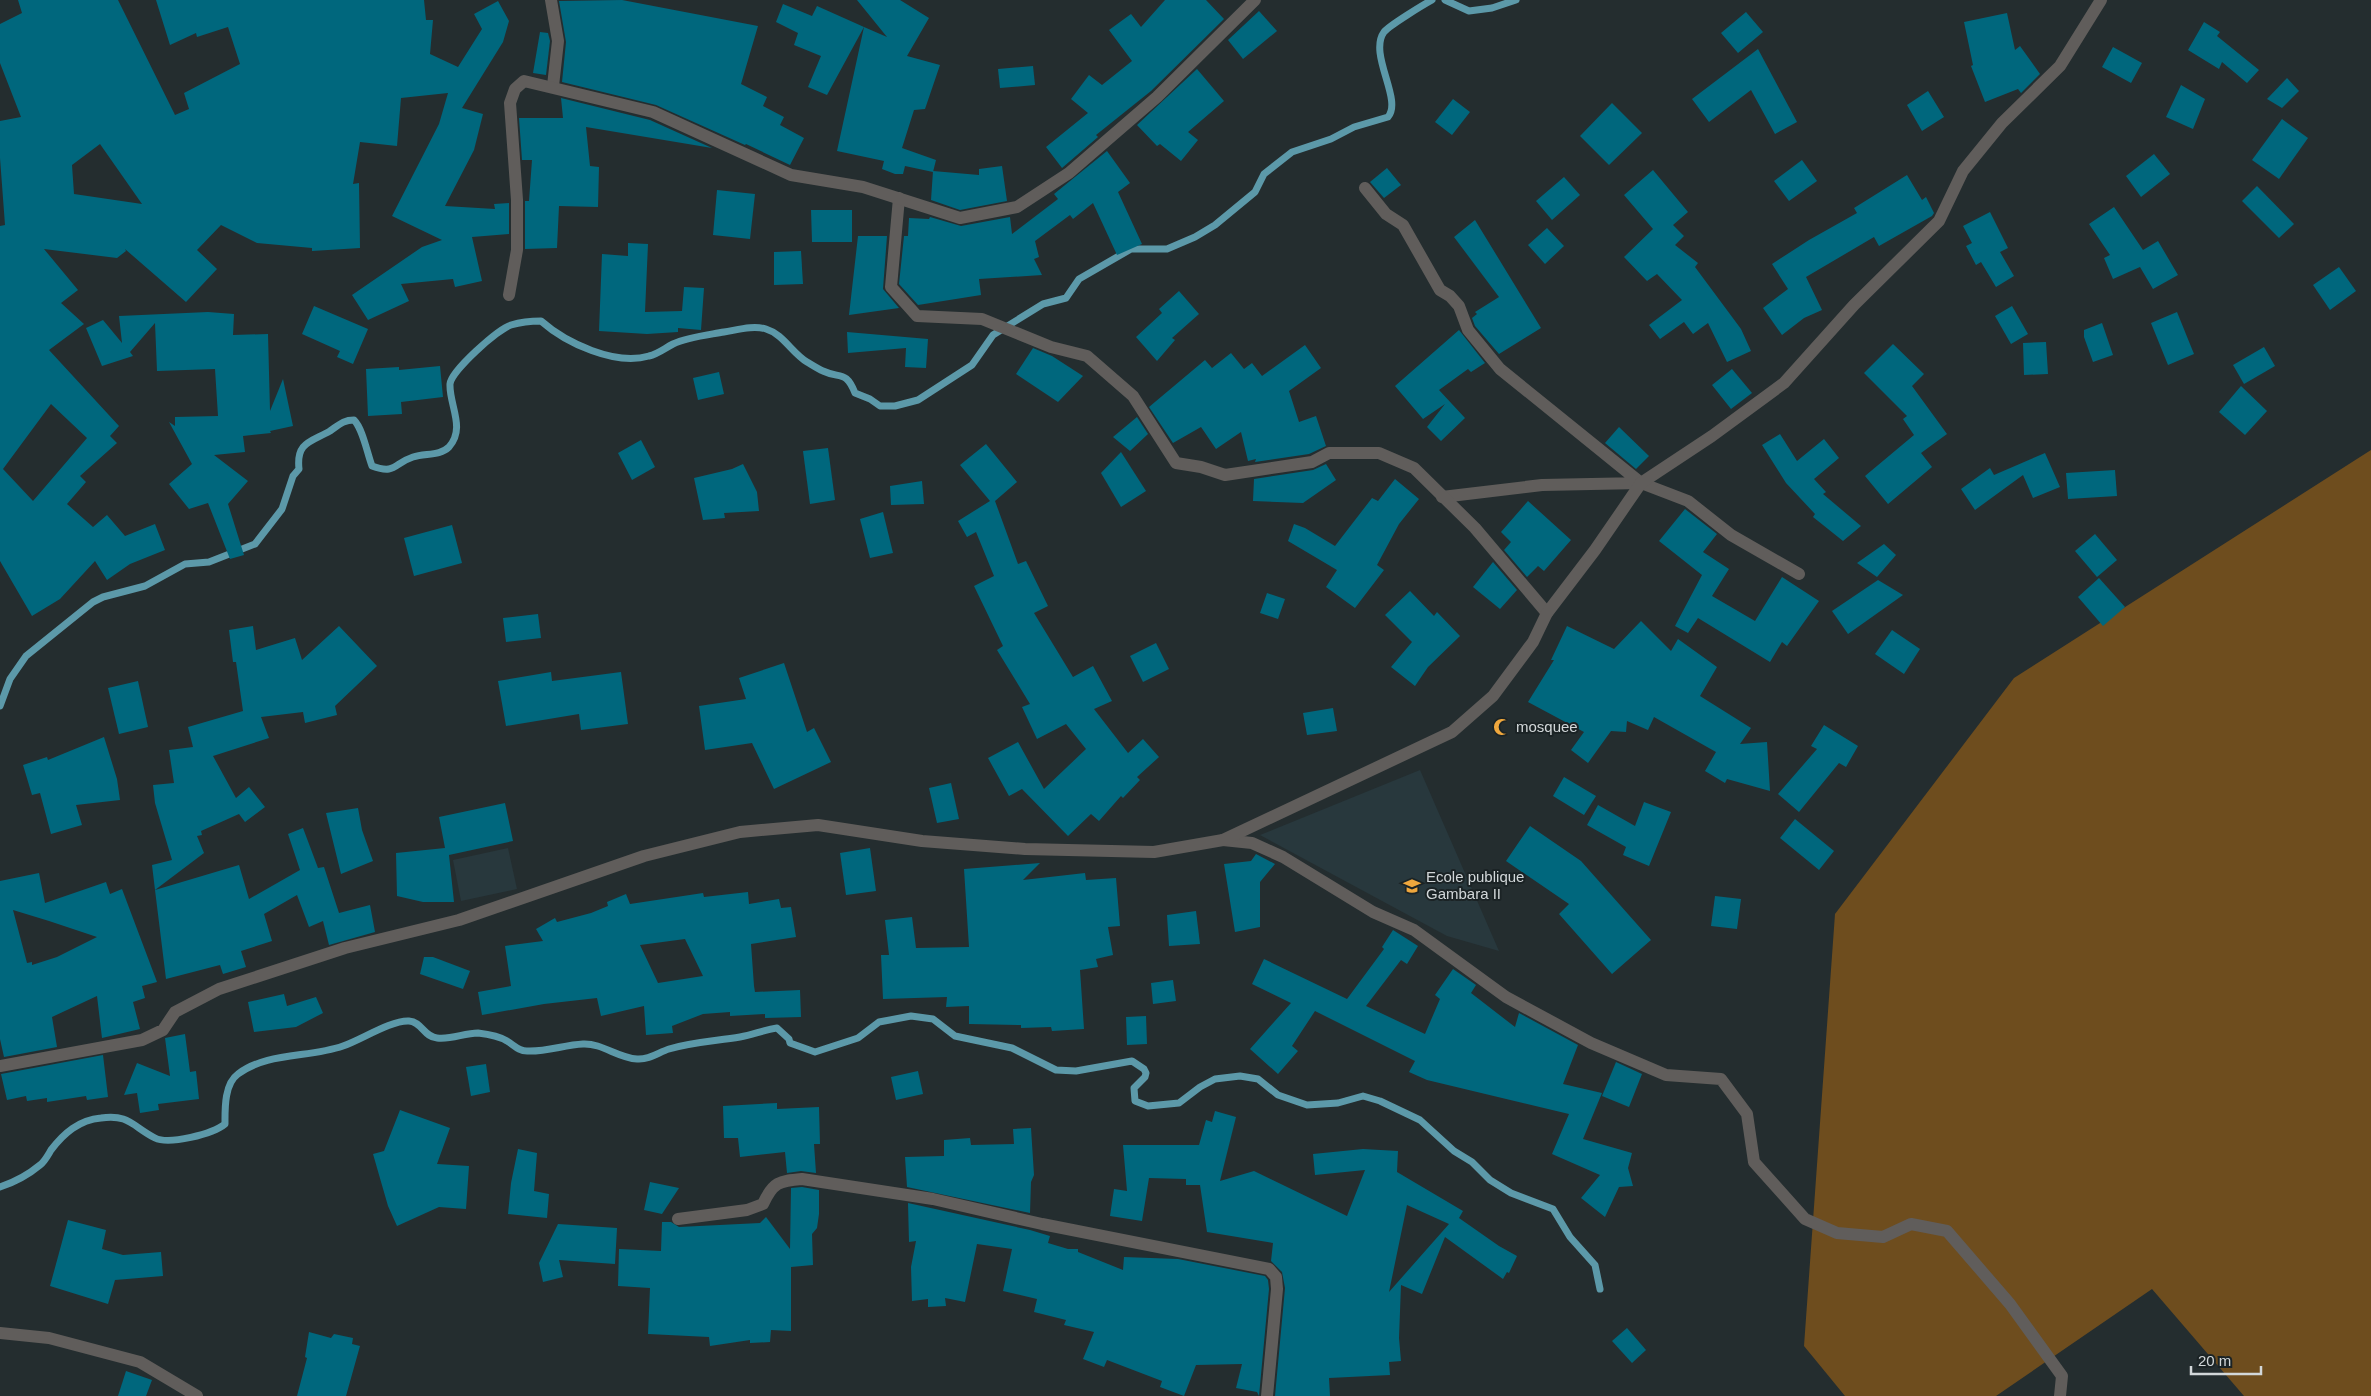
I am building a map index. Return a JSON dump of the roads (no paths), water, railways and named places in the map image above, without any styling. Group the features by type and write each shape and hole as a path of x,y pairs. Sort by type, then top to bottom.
{"street":[{"path":"551,0 558,41 553,86"},
{"path":"509,295 517,250 517,200 510,103 515,89 524,81 553,86 589,98 653,112 791,175 863,187 960,218 1017,207 1069,173 1157,97 1255,0"},
{"path":"0,1066 142,1040 163,1030 175,1012 219,988 345,948 459,920 644,856 740,832 818,825 922,841 1026,848 1154,852 1223,840 1452,732 1493,696 1533,642 1547,613 1595,550 1640,483 1712,436 1784,383 1854,305 1939,221 1963,171 2002,123 2060,66 2101,0"},
{"path":"1365,188 1386,214 1403,225 1440,290 1450,296 1459,306 1468,330 1500,369 1640,483 1688,501 1731,535 1799,574"},
{"path":"899,198 892,287 917,316 982,319 1051,347 1087,356 1133,396 1176,462 1201,467 1225,475 1312,462 1329,453 1379,453 1414,468 1475,528 1547,613"},
{"path":"1442,497 1542,485 1640,483"},
{"path":"1223,840 1252,843 1284,857 1373,912 1414,930 1506,997 1591,1043 1666,1075 1721,1079 1747,1114 1754,1162 1805,1219 1837,1233 1883,1237 1911,1224 1947,1231 2010,1304 2062,1376 2060,1396"},
{"path":"678,1219 747,1210 763,1204 770,1189 782,1181 802,1179 933,1199 1042,1224 1269,1269 1276,1278 1278,1289 1267,1396"},
{"path":"0,1333 49,1338 140,1362 197,1396"}],"waterway":[{"path":"0,706 10,679 26,656 93,602 103,597 145,586 185,564 209,562 255,544 282,509 293,476 299,469 302,448 341,423 354,420 357,424 372,466 391,469 407,459 445,450 454,440 457,424 450,392 452,378 476,351 496,334 511,325 541,321 564,337 592,351 621,358 652,355 673,344 692,338 745,328 761,328 772,331 815,367 842,376 849,381 855,393 870,399 880,406 895,406 918,400 972,365 993,335 1043,304 1066,298 1079,279 1131,249 1167,249 1195,237 1215,225 1255,192 1264,174 1292,152 1331,139 1354,127 1388,117 1391,109 1391,100 1382,64 1380,41 1387,29 1432,0"},
{"path":"1445,0 1469,11 1492,8 1516,0"},
{"path":"0,1187 21,1178 35,1169 67,1133 73,1128 93,1119 110,1117 124,1119 147,1134 162,1140 201,1135 219,1128 225,1124 226,1098 230,1084 233,1078 249,1067 275,1059 330,1050 385,1027 402,1022 413,1022 429,1035 437,1038 482,1033 500,1038 524,1051 590,1044 623,1056 642,1059 678,1047 745,1036 777,1028 789,1039 790,1043 815,1052 858,1038 879,1022 911,1016 933,1019 955,1036 1012,1048 1056,1070 1076,1071 1132,1061 1144,1069 1146,1073 1145,1077 1134,1088 1135,1101 1148,1106 1179,1103 1200,1087 1215,1079 1240,1076 1258,1079 1278,1095 1307,1105 1338,1103 1363,1096 1380,1101 1420,1120 1454,1151 1472,1162 1490,1180 1511,1193 1553,1209 1570,1237 1595,1265 1600,1289"}],"place":[{"name":"mosquee","path":"1502,727"},
{"name":"Ecole publique Gambara II","path":"1412,886"}]}
